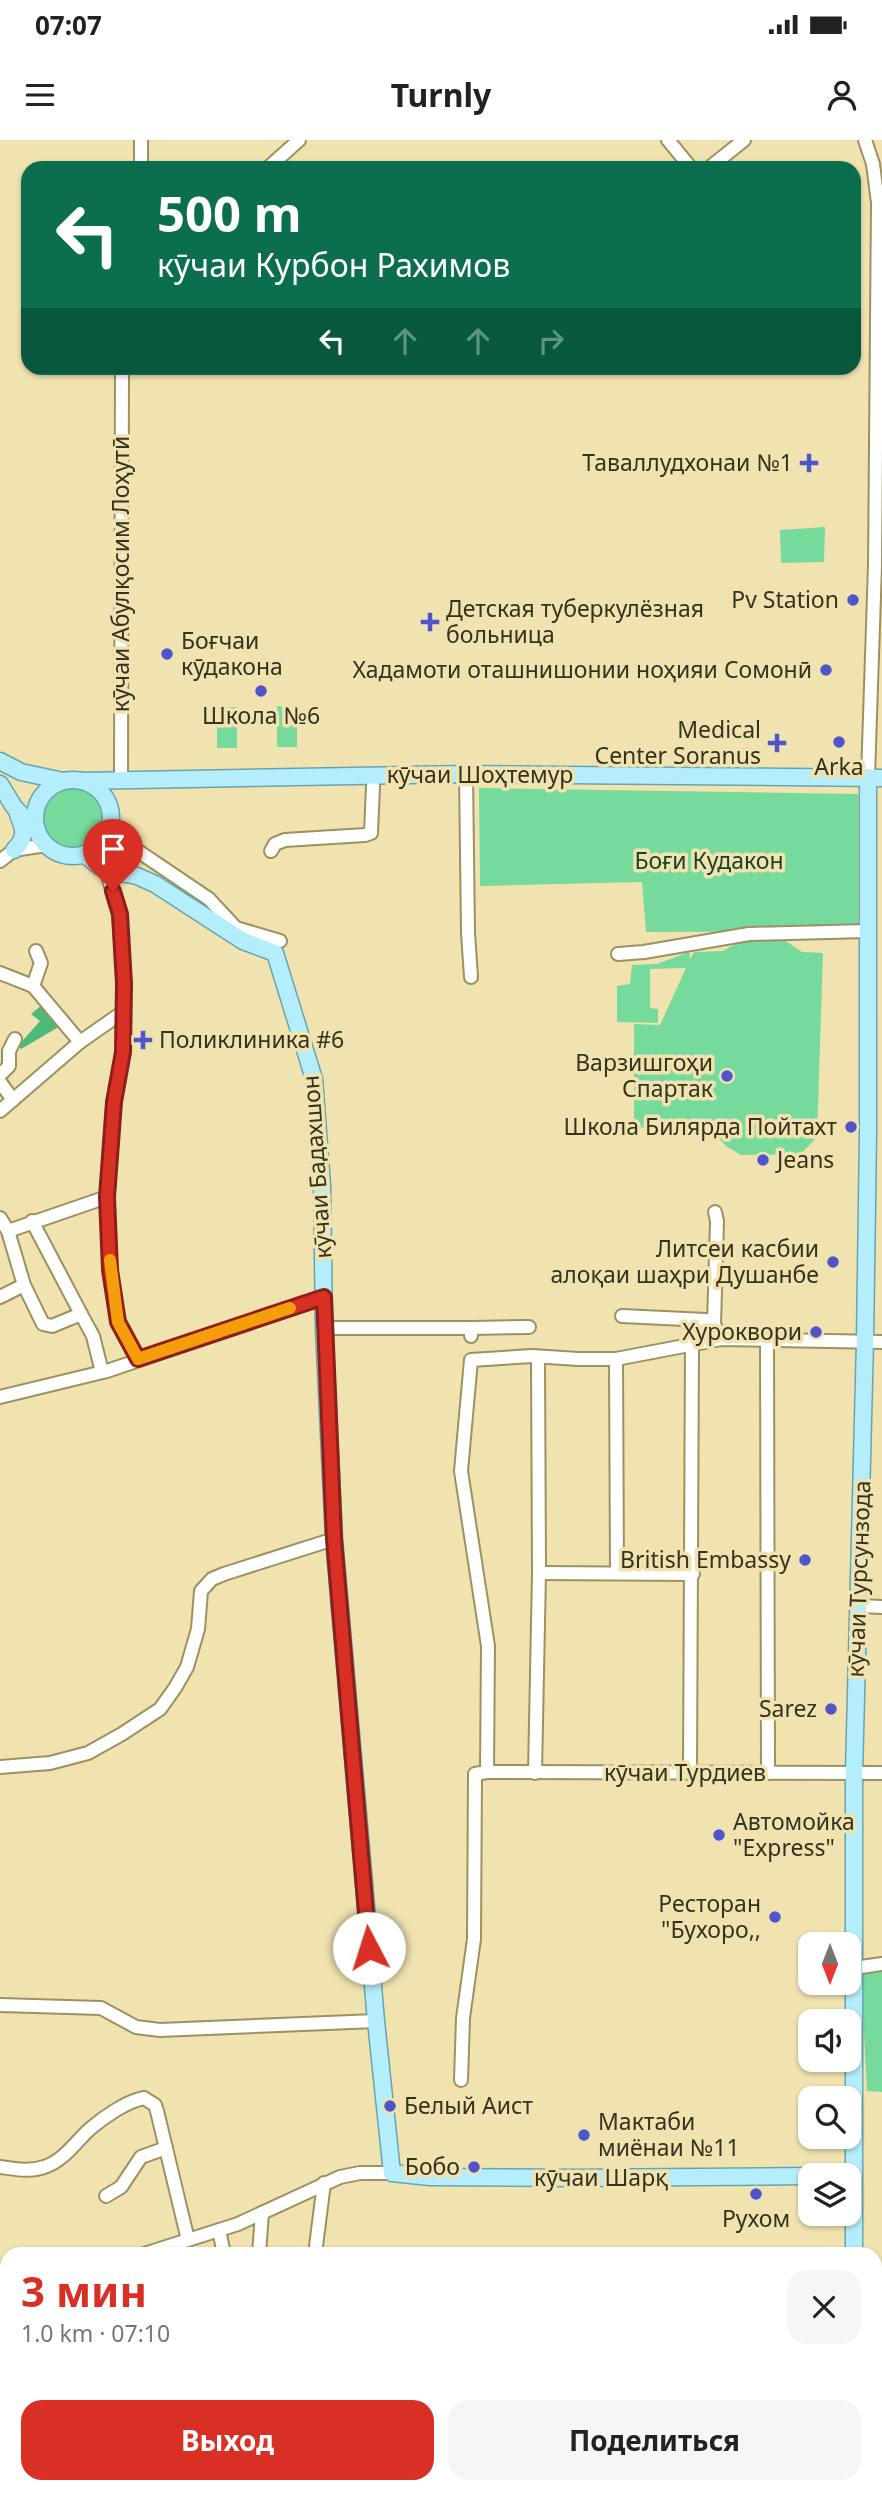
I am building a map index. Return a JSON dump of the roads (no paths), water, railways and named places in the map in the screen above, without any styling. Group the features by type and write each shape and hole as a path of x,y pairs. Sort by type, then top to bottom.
{"main road":[{"path":"0,761 21,772 63,781 81,780 100,791 110,811 109,836 131,875"},
{"name":"кӯчаи Шоҳтемур","path":"81,780 466,774 875,777"},
{"name":"кӯчаи Турсунзода","path":"854,1932 854,1773 865,1342 875,1134 867,931 875,903 875,777"},
{"path":"110,811 121,780"},
{"path":"42,838 35,815 39,800 49,788 63,781"},
{"path":"0,784 23,826 22,841 14,850"},
{"path":"14,807 42,838 64,855 84,854 109,836"},
{"name":"кӯчаи Бадахшон","path":"84,854 100,867 131,875 169,891 243,941 275,953 314,1079 322,1185 324,1328 334,1539 392,2173"},
{"name":"кӯчаи Турсунзода","path":"851,2163 854,1995"},
{"name":"кӯчаи Шарқ","path":"392,2173 430,2177 558,2178 798,2176"},
{"name":"кӯчаи Турсунзода","path":"853,2226 854,2247"}],"street":[{"path":"141,140 141,161"},
{"path":"276,161 299,140"},
{"path":"668,140 685,161"},
{"path":"718,161 744,140"},
{"path":"865,140 873,164 878,203 875,777"},
{"path":"878,203 882,176"},
{"name":"кӯчаи Абулқосим Лоҳутӣ","path":"121,780 122,375"},
{"path":"466,774 471,977"},
{"path":"271,851 275,844 285,840 371,833 373,786"},
{"path":"109,836 135,849 209,899 236,928 280,941"},
{"path":"0,861 14,850 42,838"},
{"path":"106,869 120,914 124,1012 123,1052 114,1102 107,1197 110,1270 118,1322 138,1359"},
{"path":"618,954 749,934 867,931"},
{"path":"33,986 41,963 36,951"},
{"path":"0,973 33,986 80,1042"},
{"path":"0,1111 80,1042 124,1012"},
{"path":"0,1075 9,1066 9,1051 15,1039"},
{"path":"0,1082 13,1100"},
{"path":"8,1231 107,1197"},
{"path":"715,1212 714,1324 721,1339"},
{"path":"0,1218 8,1231 24,1285 47,1326 81,1314"},
{"path":"32,1222 93,1336 102,1372"},
{"path":"0,1297 24,1285"},
{"path":"0,1397 102,1372 324,1297"},
{"path":"622,1316 706,1320 714,1324"},
{"path":"324,1328 471,1332 528,1327"},
{"path":"461,2080 466,1987 474,1939 475,1774 488,1772 488,1646 461,1471 471,1360 520,1356 616,1359 721,1339 882,1342"},
{"path":"767,1340 768,1773"},
{"path":"690,1773 692,1344"},
{"path":"535,1773 539,1573 538,1358"},
{"path":"616,1359 617,1573"},
{"path":"0,1767 50,1763 88,1753 132,1728 159,1709 187,1667 198,1629 201,1591 212,1578 334,1539"},
{"path":"539,1573 693,1574"},
{"path":"859,1606 882,1607"},
{"name":"кӯчаи Турдиев","path":"488,1772 882,1773"},
{"path":"861,1967 882,1964"},
{"path":"0,2005 101,2008 136,2027 159,2030 376,2021"},
{"path":"0,2167 26,2170 43,2168 53,2163 93,2127 135,2099 144,2098 155,2105 188,2240"},
{"path":"106,2196 121,2187 142,2157 166,2148"},
{"path":"166,2247 262,2213 324,2183 360,2173 392,2173"},
{"path":"316,2247 324,2183"},
{"path":"260,2247 262,2213"},
{"path":"219,2230 223,2247"}],"place":[{"name":"Таваллудхонаи №1","path":"809,463"},
{"name":"Pv Station","path":"853,600"},
{"name":"Детская туберкулёзная больница","path":"430,622"},
{"name":"Боғчаи кӯдакона","path":"167,654"},
{"name":"Хадамоти оташнишонии ноҳияи Сомонӣ","path":"826,670"},
{"name":"Школа №6","path":"261,691"},
{"name":"Arka","path":"839,742"},
{"name":"Medical Center Soranus","path":"777,743"},
{"name":"Поликлиника #6","path":"143,1040"},
{"name":"Варзишгоҳи Спартак","path":"727,1076"},
{"name":"Школа Билярда Пойтахт","path":"851,1127"},
{"name":"Jeans","path":"763,1160"},
{"name":"Литсеи касбии алоқаи шаҳри Душанбе","path":"833,1262"},
{"name":"Хуроквори","path":"816,1332"},
{"name":"British Embassy","path":"805,1560"},
{"name":"Sarez","path":"831,1709"},
{"name":"Автомойка \"Express\"","path":"719,1835"},
{"name":"Ресторан \"Бухоро,,","path":"775,1917"},
{"name":"Белый Аист","path":"390,2106"},
{"name":"Мактаби миёнаи №11","path":"584,2135"},
{"name":"Бобо","path":"474,2167"},
{"name":"Рухом","path":"756,2194"}],"park label":[{"name":"Боғи Кудакон","path":"709,861"}]}
